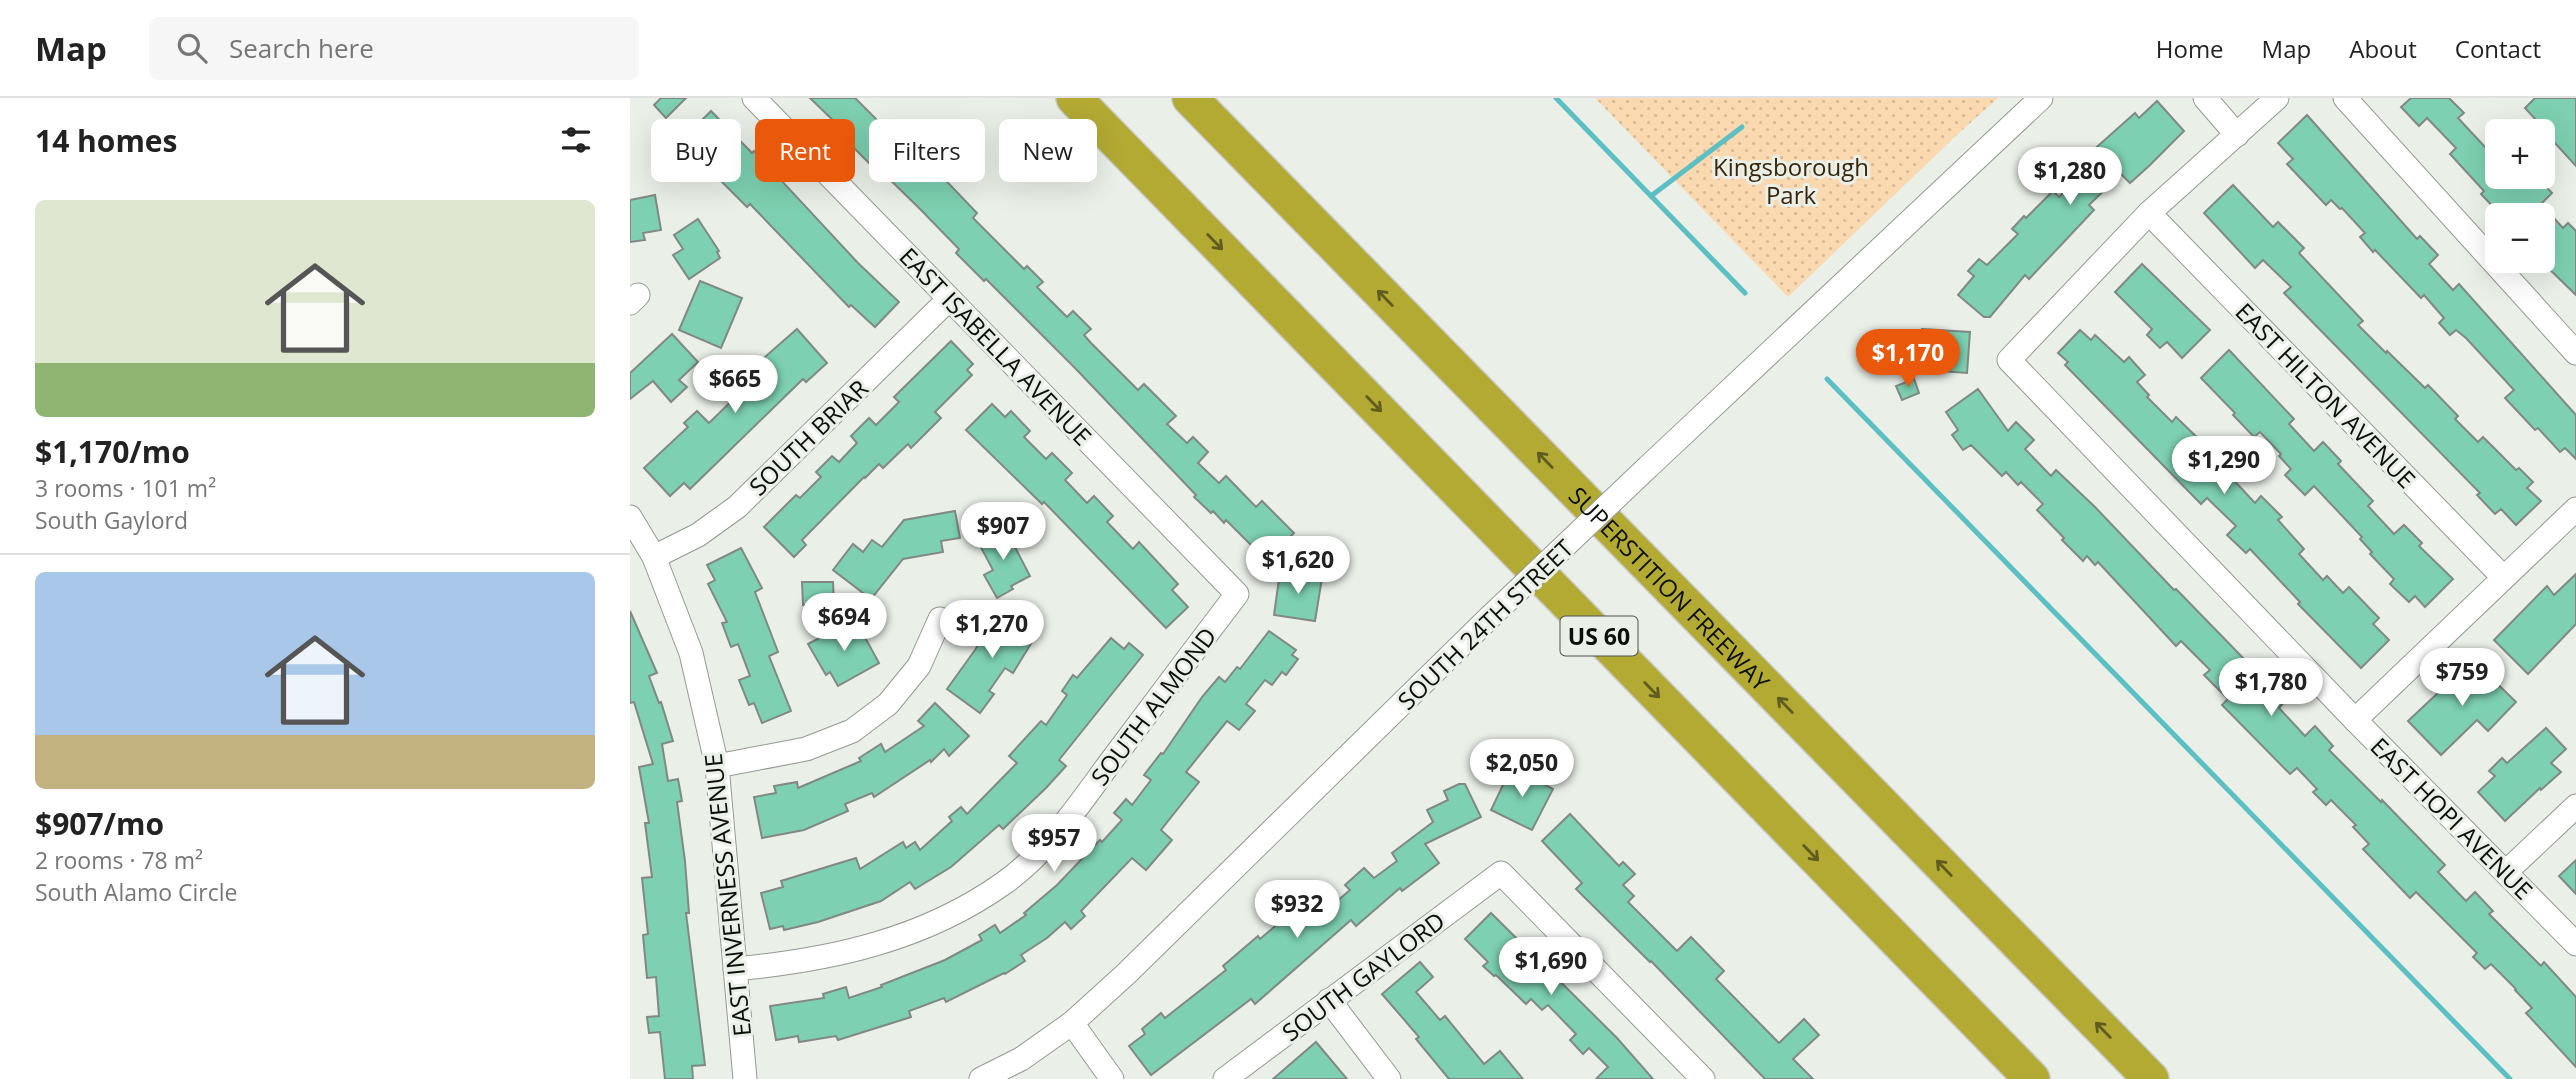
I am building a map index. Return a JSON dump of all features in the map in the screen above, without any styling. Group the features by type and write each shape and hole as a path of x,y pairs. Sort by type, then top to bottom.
{"highway":[{"name":"US 60","path":"1074,98 2032,1079"},
{"name":"SUPERSTITION FREEWAY","path":"1190,98 2151,1079"},
{"path":"1205,98 1291,202"}],"street":[{"name":"EAST ISABELLA AVENUE","path":"754,98 1237,594"},
{"name":"SOUTH 24TH STREET","path":"981,1079 1021,1059 1072,1023 1126,974 1490,617 2041,98"},
{"path":"2205,98 2237,135"},
{"path":"2149,213 2277,98"},
{"path":"2345,98 2576,353"},
{"name":"EAST HOPI AVENUE","path":"2149,213 2009,360 2355,720 2576,944"},
{"name":"EAST HILTON AVENUE","path":"2149,213 2503,577"},
{"name":"SOUTH BRIAR","path":"654,557 698,535 737,507 950,299"},
{"path":"2355,720 2576,509"},
{"name":"EAST INVERNESS AVENUE","path":"630,517 654,557 691,653 717,765 745,1079"},
{"name":"SOUTH ALMOND","path":"735,969 796,963 872,947 949,916 1006,882 1058,833 1237,594"},
{"path":"717,765 806,749 852,731 888,705 912,675 919,666 940,619"},
{"path":"2506,872 2576,806"},
{"name":"SOUTH GAYLORD","path":"1225,1079 1501,873 1703,1079"},
{"path":"1329,1000 1389,1079"},
{"path":"1072,1023 1112,1079"}],"green space":[{"name":"Kingsborough Park","path":"1595,98 1998,98 1788,297"}],"building":[{"path":"661,98 686,98 666,118 654,105"},
{"path":"810,98 855,98 876,119 869,119 869,163 855,149 855,119 832,119"},
{"path":"2411,98 2449,98 2464,113 2458,118 2485,147 2485,189 2548,189 2552,193 2542,203 2490,203 2481,194 2484,191 2450,154 2456,148 2427,118 2419,126 2401,107"},
{"path":"2535,98 2576,98 2576,166 2555,143 2555,119 2535,119 2525,108"},
{"path":"2157,101 2184,131 2149,166 2130,183 2121,174 2089,205 2094,210 2029,279 2025,275 1990,317 1984,317 1958,295 1974,276 1968,271 1979,259 1987,265 2018,234 2012,229 2024,216 2026,218 2053,191 2059,197 2087,168 2081,161 2135,113 2139,118"},
{"path":"711,111 719,119 703,119"},
{"path":"2307,115 2417,239 2420,236 2438,255 2429,264 2453,290 2459,284 2576,415 2576,459 2565,448 2560,452 2538,428 2535,430 2505,398 2514,390 2466,338 2456,330 2450,335 2439,323 2444,318 2424,295 2421,298 2375,250 2373,252 2360,237 2365,233 2342,208 2331,200 2326,205 2287,164 2293,159 2278,143"},
{"path":"741,142 752,153 755,152 755,182 783,182 858,263 899,302 875,327 851,305 849,307 750,204 747,207 722,182 741,182"},
{"path":"892,182 947,182 977,213 973,218 1024,269 1027,266 1043,282 1037,287 1067,317 1073,311 1091,329 1084,335 1091,343 1138,390 1144,384 1176,416 1167,424 1187,443 1193,437 1208,452 1198,463 1219,483 1226,476 1256,507 1262,501 1294,533 1267,561 1226,520 1224,523 1213,511 1211,513 1075,368 986,279 984,281 956,253 959,249"},
{"path":"2233,185 2273,227 2278,222 2304,248 2299,253 2363,321 2358,325 2386,353 2387,351 2425,388 2428,385 2458,416 2455,419 2478,442 2483,437 2516,470 2519,468 2533,482 2527,488 2541,501 2516,525 2501,509 2495,514 2477,495 2480,493 2284,293 2291,287 2263,260 2255,268 2204,213"},
{"path":"655,195 661,230 643,233 645,240 630,242 630,200"},
{"path":"698,219 719,251 717,252 720,258 689,279 673,255 683,249 674,235"},
{"path":"2555,219 2563,228 2568,223 2576,231 2576,295 2553,273"},
{"path":"2142,264 2210,330 2182,358 2167,342 2160,348 2147,335 2152,329 2115,292"},
{"path":"700,281 742,298 721,348 679,330"},
{"path":"797,329 827,363 806,382 803,379 690,489 684,483 670,496 644,468 688,427 684,423 697,411 709,423 750,383 743,376"},
{"path":"1922,329 1970,332 1967,373 1913,369 1914,348 1921,348"},
{"path":"2080,330 2091,340 2095,335 2124,362 2129,357 2145,375 2137,382 2149,395 2147,397 2172,422 2176,417 2204,444 2206,442 2219,455 2214,459 2255,503 2261,496 2282,517 2278,520 2304,549 2299,554 2323,580 2327,576 2343,593 2349,587 2379,618 2373,624 2389,640 2361,668 2298,604 2300,602 2250,549 2246,553 2227,535 2236,526 2207,498 2201,504 2065,365 2068,362 2058,353"},
{"path":"672,334 698,362 679,380 687,387 671,402 653,381 630,399 630,373"},
{"path":"951,341 973,364 967,370 972,375 935,412 941,418 911,448 908,444 883,468 879,464 864,477 802,540 806,545 794,557 764,527 796,495 800,498 821,477 816,472 832,456 839,462 857,443 851,436 869,418 876,425 899,402 894,397"},
{"path":"2229,350 2294,419 2289,424 2314,451 2323,442 2341,461 2338,464 2373,501 2368,506 2394,534 2404,525 2422,543 2419,546 2453,579 2425,607 2415,596 2409,602 2390,584 2394,579 2370,554 2372,552 2360,539 2362,537 2314,486 2305,495 2285,475 2291,469 2279,456 2281,454 2260,432 2254,437 2201,378"},
{"path":"1914,379 1919,393 1902,400 1896,386"},
{"path":"1978,389 2008,431 2016,422 2034,440 2025,449 2051,476 2056,470 2095,507 2285,701 2279,708 2305,736 2315,726 2333,746 2329,750 2445,865 2438,872 2466,901 2475,892 2493,911 2489,914 2541,966 2544,962 2576,997 2576,1067 2526,1013 2532,1008 2516,989 2491,964 2485,969 2473,957 2477,953 2416,892 2410,898 2363,849 2369,844 2353,827 2356,825 2331,800 2326,805 2313,792 2317,789 2297,768 2290,774 2222,705 2228,699 2204,675 2210,670 2181,641 2176,646 2098,562 2095,565 2087,556 2083,561 2037,510 2043,504 2021,482 2018,485 2006,472 2002,476 1971,445 1963,450 1952,435 1958,430 1946,412"},
{"path":"992,404 1005,417 1011,411 1030,431 1024,437 1046,459 1052,453 1072,473 1065,480 1087,503 1094,496 1113,516 1107,522 1133,549 1139,542 1178,584 1172,590 1188,607 1166,628 1044,502 1042,504 966,430"},
{"path":"955,511 960,538 941,541 943,552 903,559 871,599 833,570 853,544 863,552 872,540 882,547 904,520"},
{"path":"1004,526 1030,576 1011,586 1013,589 997,598 984,575 993,570 977,540"},
{"path":"741,548 762,588 755,592 778,652 769,656 791,711 762,723 754,703 749,705 739,680 750,676 738,644 731,647 722,623 727,622 708,584 715,580 707,565"},
{"path":"1280,572 1322,578 1315,621 1274,615"},
{"path":"2576,574 2576,624 2528,674 2494,640 2547,586 2554,595"},
{"path":"802,582 833,582 834,604 803,605"},
{"path":"1000,609 1038,632 1013,673 1005,668 989,691 994,694 980,713 947,689"},
{"path":"630,611 657,673 649,676 659,703 661,702 673,741 662,744 668,781 678,779 682,801 677,802 685,861 689,913 686,913 705,1065 692,1066 693,1079 665,1079 660,1032 649,1033 647,1017 659,1016 656,977 647,978 643,935 648,934 642,878 652,877 645,823 649,823 639,767 653,764 634,702 630,703"},
{"path":"855,619 879,663 838,686 830,672 826,675 808,644"},
{"path":"1269,631 1296,650 1292,655 1298,659 1286,675 1282,672 1272,685 1265,680 1246,704 1255,711 1239,730 1227,721 1186,772 1199,782 1161,830 1172,840 1146,870 1132,858 1081,911 1085,916 1071,929 1065,922 1021,955 1025,961 1005,974 946,1002 944,998 909,1011 911,1017 838,1040 836,1036 799,1042 798,1036 776,1040 770,1006 824,998 823,994 846,987 849,998 882,987 881,985 945,960 982,940 979,935 995,925 1000,933 1026,915 1024,913 1057,885 1122,820 1114,813 1126,799 1132,805 1151,780 1144,775 1161,753 1163,754 1202,697 1219,677 1225,682 1237,667 1240,669"},
{"path":"1111,638 1124,649 1129,643 1143,655 1059,760 1066,766 1003,829 999,825 951,867 915,889 910,882 881,901 818,922 784,930 783,926 770,929 761,893 783,887 781,881 856,858 860,869 903,842 906,848 915,842 920,850 952,821 949,817 961,807 967,814 1017,763 1009,756 1041,721 1046,725 1067,695 1062,691 1073,675 1077,678"},
{"path":"2473,660 2516,702 2488,731 2477,720 2441,755 2408,721"},
{"path":"935,703 969,736 949,756 944,749 931,762 930,760 874,797 872,793 845,804 848,811 804,830 762,838 754,797 776,793 774,786 797,782 798,788 861,761 859,758 881,744 885,752 924,726 918,721"},
{"path":"2546,728 2566,749 2551,763 2561,772 2505,821 2478,792 2495,776 2489,771 2502,758 2507,763"},
{"path":"1511,768 1553,789 1532,830 1491,810"},
{"path":"1465,784 1481,817 1425,844 1439,863 1402,891 1400,888 1356,926 1351,920 1255,1004 1251,999 1151,1075 1129,1046 1145,1034 1142,1029 1161,1013 1165,1018 1226,970 1223,966 1308,898 1322,914 1350,890 1345,885 1364,868 1374,878 1397,861 1392,853 1433,822 1427,810 1448,800 1444,791"},
{"path":"1570,814 1619,866 1623,862 1635,874 1623,885 1634,896 1628,902 1677,951 1691,937 1724,971 1716,979 1779,1043 1804,1019 1819,1035 1793,1059 1813,1079 1765,1079 1651,961 1576,889 1582,883 1542,841"},
{"path":"2576,860 2576,894 2559,876"},
{"path":"1491,913 1617,1038 1653,1079 1596,1079 1608,1067 1589,1048 1583,1054 1570,1040 1576,1034 1548,1005 1542,1010 1531,999 1526,1004 1483,966 1488,962 1465,939"},
{"path":"1420,962 1433,977 1416,992 1440,1020 1445,1016 1484,1064 1500,1051 1523,1079 1449,1079 1416,1039 1419,1037 1382,994"},
{"path":"1316,1042 1347,1079 1273,1079"}],"waterway":[{"path":"1556,98 1745,293"},
{"path":"1651,196 1742,127"},
{"path":"1827,379 2510,1079"}]}
